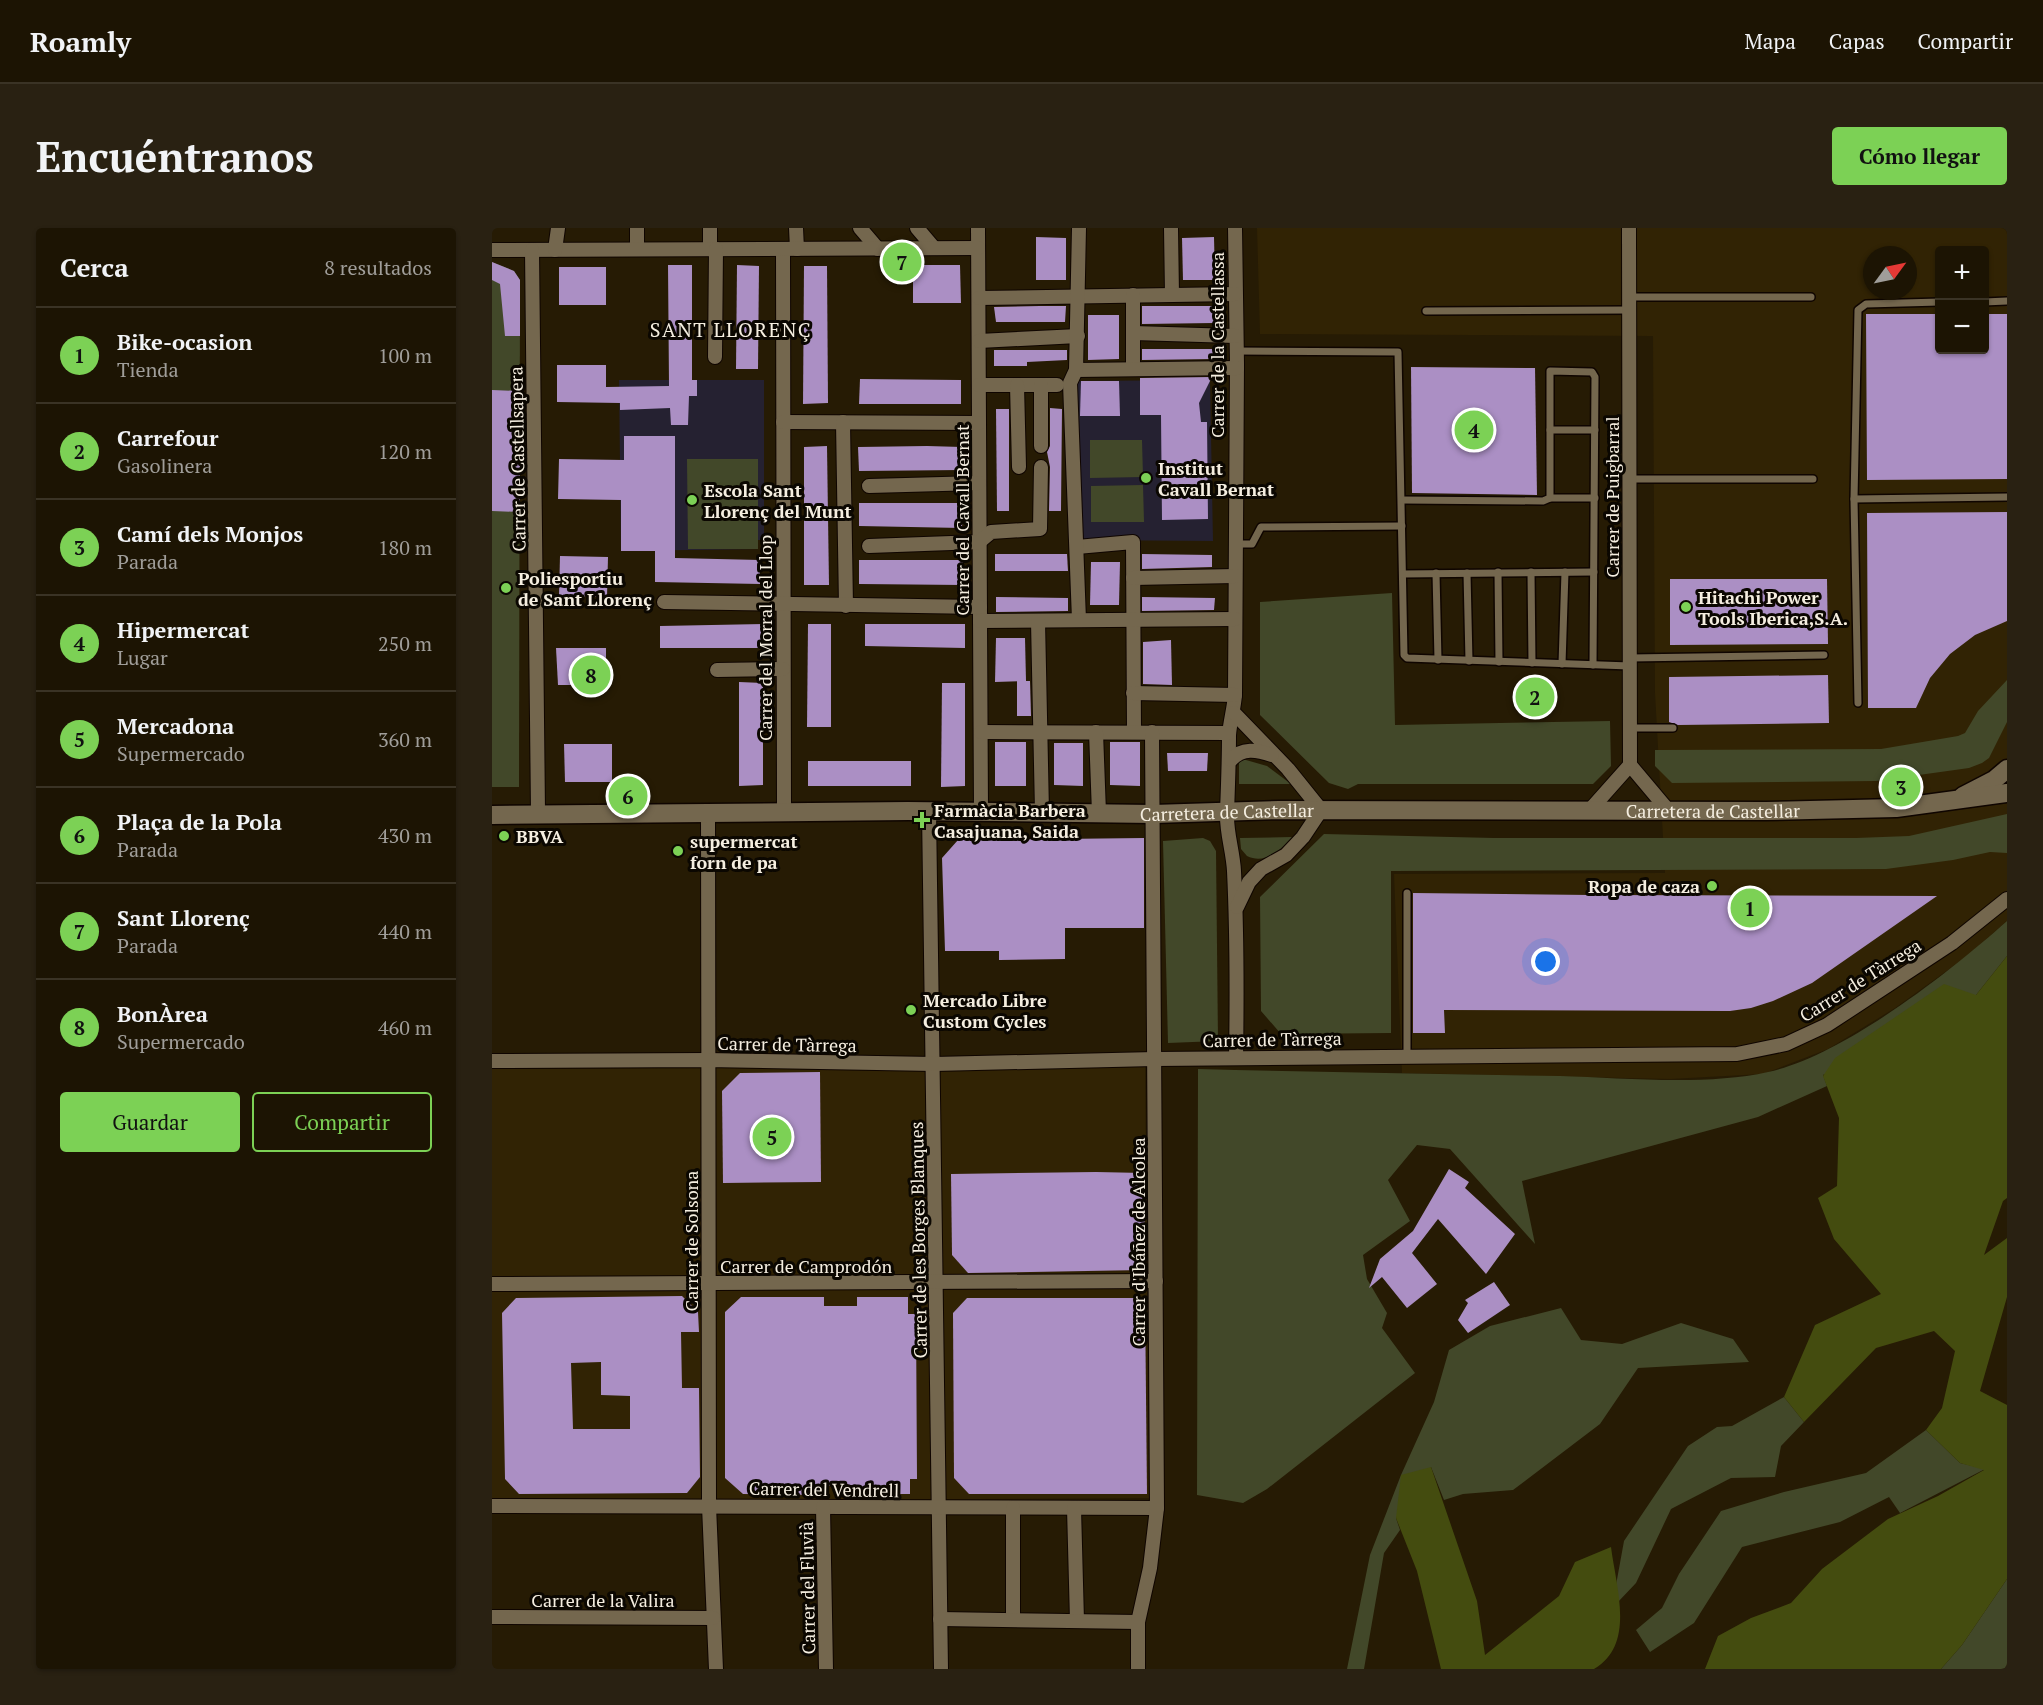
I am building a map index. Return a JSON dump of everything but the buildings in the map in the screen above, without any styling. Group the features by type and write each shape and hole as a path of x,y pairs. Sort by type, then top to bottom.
{"street":[{"path":"555,250 558,228"},
{"path":"637,228 637,249"},
{"path":"710,228 713,249 716,357"},
{"name":"Carrer del Morral del Llop","path":"784,811 783,422 790,249 796,228"},
{"path":"860,228 878,249"},
{"path":"917,228 934,248"},
{"name":"Carrer del Cavall Bernat","path":"978,228 981,811"},
{"path":"1079,228 1078,336 1076,370 1071,383 1079,620"},
{"path":"1172,228 1172,295"},
{"name":"Carrer de la Castellassa","path":"1235,228 1237,368 1234,713 1229,733 1231,760 1227,811 1228,832 1233,851 1236,910 1236,1058"},
{"name":"Carrer de Puigbarral","path":"1629,228 1630,765"},
{"path":"492,250 637,249 658,255 713,249 978,248"},
{"name":"Carrer de Castellsapera","path":"532,250 538,812"},
{"path":"979,298 1235,294"},
{"path":"1133,295 1133,369"},
{"path":"1133,333 1235,336"},
{"path":"979,341 1078,336"},
{"path":"1076,370 1237,368"},
{"path":"979,385 1057,385"},
{"path":"1017,385 1018,467"},
{"path":"1041,385 1041,446"},
{"path":"783,422 979,423"},
{"path":"843,422 846,606"},
{"path":"869,546 979,542 991,532 1040,530 1041,467"},
{"path":"868,486 979,483"},
{"path":"1077,547 1133,542 1134,732"},
{"path":"1133,578 1235,576"},
{"path":"664,602 846,606 980,614 1038,621 1235,619"},
{"path":"1038,621 1042,812"},
{"path":"717,670 783,669"},
{"path":"1133,693 1234,694"},
{"path":"1234,713 1288,769 1321,810 1303,837 1286,855 1261,869 1249,882 1236,910"},
{"path":"981,732 1229,733"},
{"path":"1096,732 1099,813"},
{"name":"Carrer d'Ibáñez de Alcolea","path":"1138,1669 1138,1622 1150,1568 1157,1508 1152,732"},
{"path":"1231,760 1240,751 1255,750 1272,755"},
{"path":"1590,810 1630,765 1667,809"},
{"name":"Carretera de Castellar","path":"1960,797 1994,780 2007,769"},
{"name":"Carretera de Castellar","path":"492,814 784,811 1153,814 1321,810 1870,809 1916,805 1960,797 1988,798 2007,793"},
{"name":"Carrer de les Borges Blanques","path":"929,811 941,1669"},
{"name":"Carrer de Solsona","path":"708,812 709,1506 716,1669"},
{"path":"1233,851 1246,867 1261,869"},
{"name":"Carrer de Tàrrega","path":"492,1061 707,1060 934,1064 1407,1055 1711,1055 1771,1048 1814,1033 1952,942 2007,899"},
{"name":"Carrer de Camprodón","path":"492,1284 936,1284 1156,1281"},
{"name":"Carrer del Vendrell","path":"492,1506 1157,1508"},
{"name":"Carrer del Fluvià","path":"823,1507 826,1669"},
{"path":"1013,1508 1013,1620"},
{"path":"1074,1508 1077,1621"},
{"name":"Carrer de la Valira","path":"492,1617 713,1618"},
{"path":"940,1619 1138,1622"}],"lane":[{"path":"1426,311 1811,297"},
{"path":"1989,302 2007,301"},
{"path":"1858,704 1854,499 1858,310 1866,304 1935,302"},
{"path":"1236,351 1398,352 1404,655 1407,658 1593,665 1824,655"},
{"path":"1550,498 1550,371 1592,372 1595,377 1593,665"},
{"path":"1550,430 1595,430"},
{"path":"1630,479 1813,479"},
{"path":"1854,499 2007,497"},
{"path":"1401,500 1543,501 1550,498 1594,498"},
{"path":"1236,544 1252,544 1261,527 1402,526"},
{"path":"1498,572 1499,662"},
{"path":"1532,572 1532,663"},
{"path":"1562,664 1565,572"},
{"path":"1403,574 1594,572"},
{"path":"1436,573 1438,660"},
{"path":"1467,573 1469,661"},
{"path":"1630,728 1673,728"},
{"path":"1407,893 1407,1055"}],"shaded area":[{"path":"1257,228 2007,228 2007,921 1966,957 1895,1008 1828,1049 1763,1074 1670,1079 1402,1073 1394,874 1665,873 1655,693 1653,336 1260,334"},
{"name":"Escola Sant Llorenç del Munt","path":"619,380 764,380 764,540 758,540 758,549 621,551"},
{"name":"Institut Cavall Bernat","path":"1210,380 1213,541 1081,540 1076,381"},
{"path":"1145,1066 1149,1498 492,1502 492,1069"}],"green space":[{"name":"Poliesportiu de Sant Llorenç","path":"492,262 514,271 520,280 519,787 492,787"},
{"path":"1090,440 1142,440 1143,477 1090,478"},
{"path":"687,459 758,459 758,549 688,549"},
{"path":"1143,485 1144,522 1091,522 1091,486"},
{"path":"1392,593 1395,725 1610,721 1611,766 1593,784 1358,784 1348,789 1329,783 1260,715 1260,602"},
{"path":"2007,680 2007,722 1989,758 1969,768 1876,781 1672,783 1655,766 1655,750 1881,749 1958,736 1965,733 1978,711"},
{"path":"1239,758 1267,766 1291,784 1239,784"},
{"path":"2007,814 2007,853 1990,852 1953,860 1886,869 1391,871 1391,1033 1281,1034 1261,1011 1260,897 1324,834 1494,838 1856,838 1909,836"},
{"path":"1292,837 1278,851 1260,859 1247,856 1241,849 1240,838"},
{"path":"1203,838 1210,841 1216,851 1218,1041 1168,1043 1163,841"},
{"path":"2007,921 2007,956 1976,995 1823,1075 1827,1086 1758,1117 1522,1181 1535,1244 1450,1149 1417,1145 1388,1180 1410,1221 1363,1255 1367,1279 1387,1313 1382,1328 1415,1373 1267,1489 1243,1503 1197,1495 1198,1069 1665,1080 1718,1079 1768,1072 1797,1063 1862,1031 1926,987"},
{"path":"2007,956 2007,1198 2003,1201 1984,1255 2007,1238 2007,1297 1980,1391 2007,1405 2007,1579 1962,1645 1941,1669 1705,1669 1718,1636 1751,1618 1791,1603 1822,1569 1888,1519 1938,1496 1984,1470 1960,1463 1926,1430 1942,1408 1955,1351 1934,1331 1876,1348 1804,1422 1784,1397 1815,1325 1881,1294 1834,1239 1818,1198 1837,1186 1839,1118 1823,1076 1835,1058 1944,984 1976,995"},
{"path":"1561,1308 1581,1340 1622,1344 1681,1323 1733,1339 1749,1362 1638,1368 1600,1424 1513,1490 1463,1494 1444,1500 1431,1467 1396,1518 1400,1530 1384,1553 1364,1669 1347,1669 1370,1555 1401,1475 1434,1402 1449,1350 1490,1326"},
{"path":"1784,1397 1804,1422 1781,1446 1775,1477 1731,1478 1671,1509 1636,1583 1618,1602 1616,1585 1624,1541 1688,1446 1717,1427 1732,1426"},
{"path":"1926,1430 1960,1463 1985,1469 1900,1513 1889,1497 1840,1522 1742,1547 1694,1623 1650,1652 1636,1630 1662,1608 1679,1574 1721,1511 1784,1492 1866,1473"},
{"path":"1431,1467 1477,1601 1485,1655 1559,1596 1575,1562 1611,1547 1620,1614 1615,1645 1607,1659 1594,1669 1441,1669 1417,1571 1396,1518 1401,1475"},
{"path":"2007,1579 2007,1669 1941,1669 1962,1645"}],"place":[{"name":"Sant Llorenç","path":"902,262"},
{"name":"Hipermercat","path":"1474,430"},
{"name":"Institut Cavall Bernat","path":"1146,478"},
{"name":"Escola Sant Llorenç del Munt","path":"692,500"},
{"name":"Poliesportiu de Sant Llorenç","path":"506,588"},
{"name":"Hitachi Power Tools Iberica,S.A.","path":"1686,607"},
{"name":"BonÀrea","path":"591,675"},
{"name":"Carrefour","path":"1535,697"},
{"name":"Camí dels Monjos","path":"1901,787"},
{"name":"Plaça de la Pola","path":"628,796"},
{"name":"Farmàcia Barbera Casajuana, Saida","path":"922,820"},
{"name":"BBVA","path":"504,836"},
{"name":"supermercat forn de pa","path":"678,851"},
{"name":"Ropa de caza","path":"1712,886"},
{"name":"Bike-ocasion","path":"1750,908"},
{"name":"Mercado Libre Custom Cycles","path":"911,1010"},
{"name":"Mercadona","path":"772,1137"}],"district":[{"name":"SANT LLORENÇ","path":"731,329"}]}
